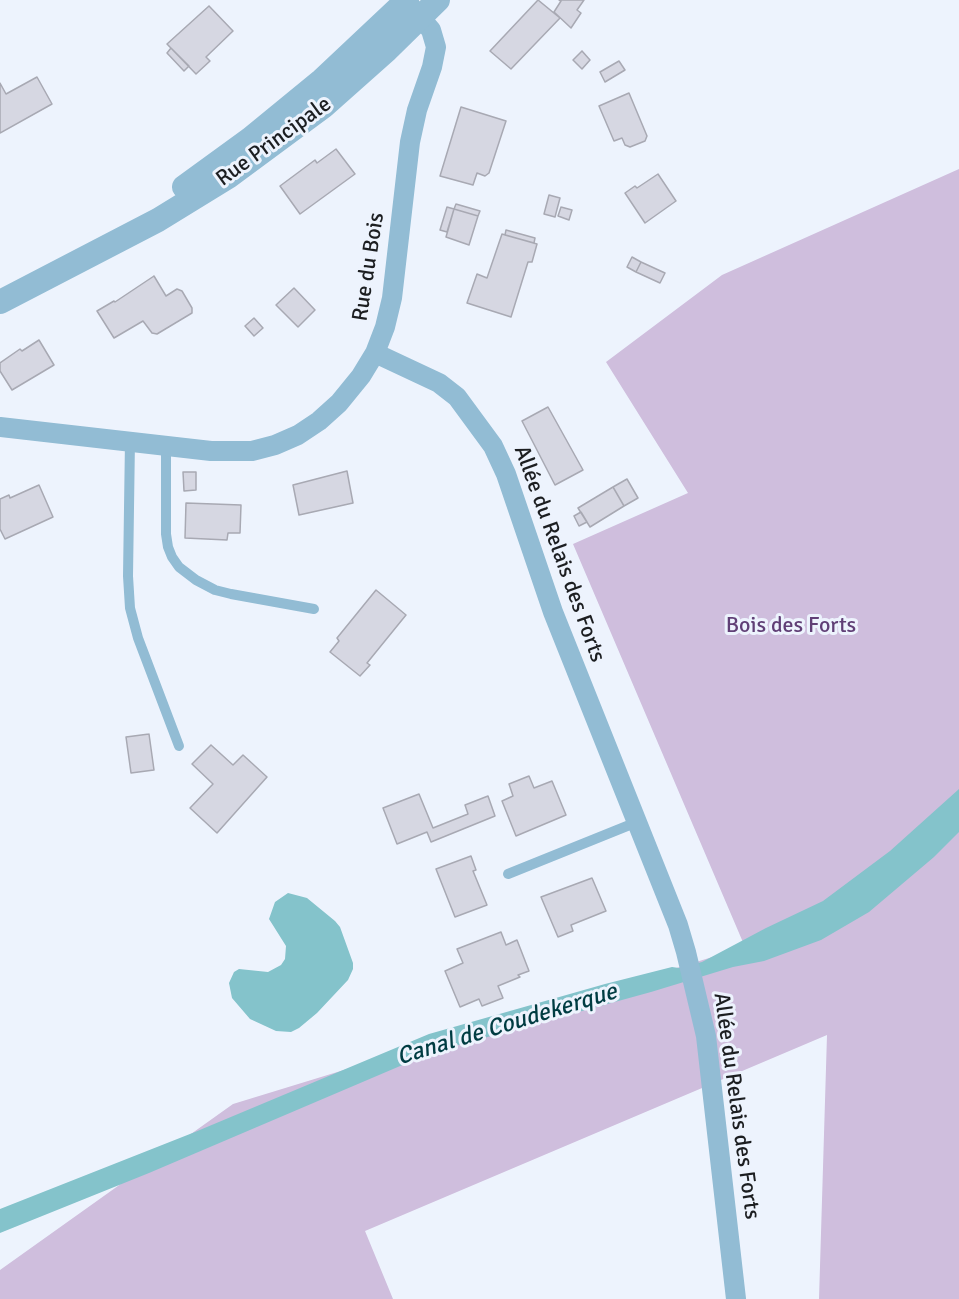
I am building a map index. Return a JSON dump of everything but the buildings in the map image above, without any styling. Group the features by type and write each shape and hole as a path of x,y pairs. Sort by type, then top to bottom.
{"street":[{"name":"Rue Principale","path":"0,302 89,256 249,139 411,6 438,0"},
{"name":"Rue du Bois","path":"0,427 237,452 252,451 286,441 308,429 329,413 351,390 375,353 385,327 392,298 413,125 435,57 435,39 431,30 411,6"},
{"name":"Allée du Relais des Forts","path":"375,353 434,380 448,389 494,446 512,488 549,602 687,952 706,1036 736,1299"}],"lane":[{"path":"130,441 128,576 130,608 138,638 179,746"},
{"path":"166,446 166,534 168,547 179,567 196,580 215,590 314,609"},
{"path":"508,874 637,822"}],"green space":[{"name":"Bois des Forts","path":"959,169 959,1299 819,1299 827,1035 365,1231 393,1299 0,1299 0,1270 233,1104 745,947 573,544 688,493 606,362 722,275"}],"water":[{"name":"Canal de Coudekerque","path":"959,789 959,832 934,857 869,912 821,940 764,961 733,967 433,1052 149,1173 0,1233 0,1209 195,1132 429,1034 605,984 702,962 823,901 890,851"},
{"path":"288,893 307,898 335,921 340,927 353,963 348,980 317,1013 291,1032 276,1031 250,1019 232,998 229,983 234,972 239,969 268,972 281,965 285,959 286,946 269,919 275,902"}]}
